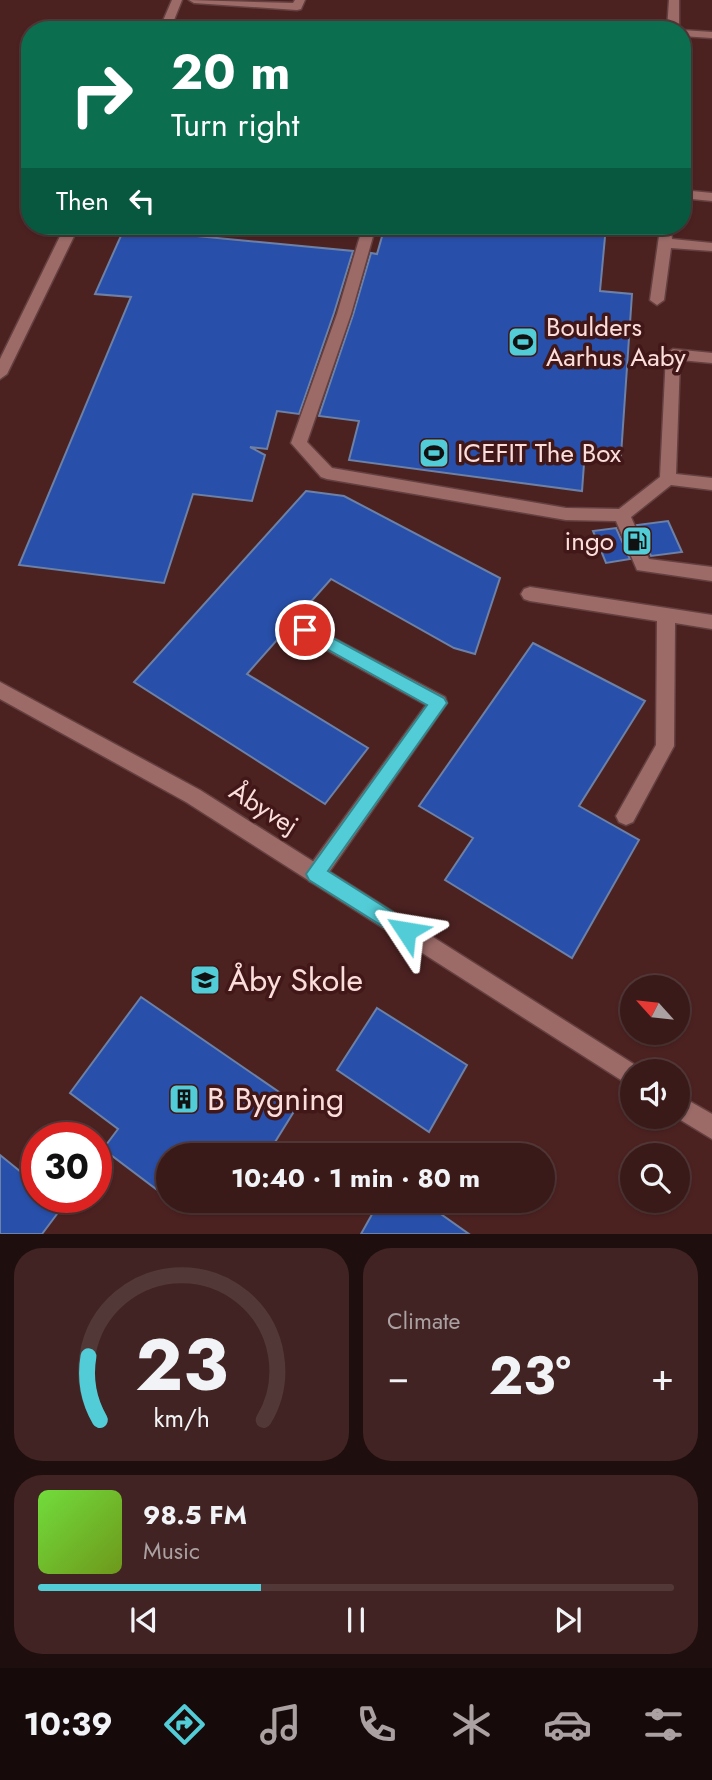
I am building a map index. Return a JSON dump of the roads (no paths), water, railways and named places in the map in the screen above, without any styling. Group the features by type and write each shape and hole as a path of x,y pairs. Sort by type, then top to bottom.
{"street":[{"path":"168,21 177,0"},
{"path":"194,0 298,8 300,0"},
{"path":"673,21 674,0"},
{"path":"691,34 712,36"},
{"path":"691,195 712,197"},
{"path":"0,374 68,235"},
{"path":"366,235 344,314 299,443 327,473 566,514 622,515 668,480 712,484"},
{"path":"657,300 666,235"},
{"path":"665,243 712,247"},
{"path":"668,480 673,354 712,358"},
{"path":"622,515 643,565 712,574"},
{"path":"530,594 712,622"},
{"path":"626,816 665,746 666,616"},
{"path":"305,630 438,703 316,874"},
{"name":"Åbyvej","path":"0,690 193,796 620,1068"},
{"path":"690,1113 712,1127"}],"place":[{"name":"Boulders Aarhus Aaby","path":"523,342"},
{"name":"ICEFIT The Box","path":"434,453"},
{"name":"ingo","path":"637,541"},
{"name":"Åby Skole","path":"205,980"},
{"name":"B Bygning","path":"184,1099"}]}
